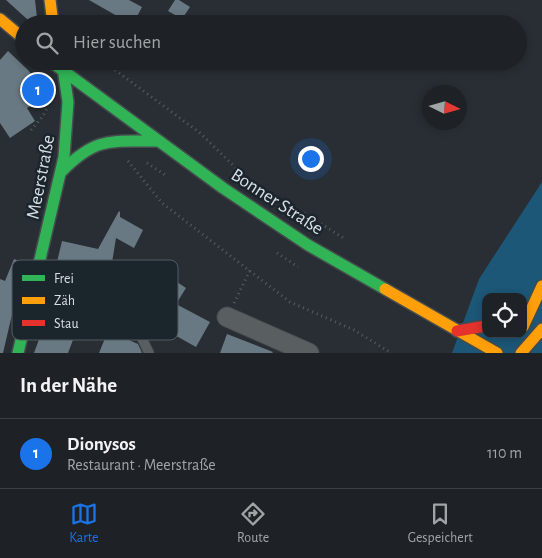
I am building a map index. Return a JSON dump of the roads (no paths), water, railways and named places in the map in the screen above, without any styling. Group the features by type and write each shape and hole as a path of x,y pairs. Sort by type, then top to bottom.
{"main road":[{"path":"50,0 52,15"},
{"path":"0,19 15,32"},
{"name":"Bonner Straße","path":"61,70 224,188 308,245 497,353"},
{"name":"Meerstraße","path":"42,260 66,148 69,112 65,70"},
{"path":"62,171 92,146 108,142 159,141"},
{"path":"527,317 542,286"},
{"path":"527,306 535,299"},
{"path":"456,331 482,327"},
{"path":"521,353 542,329"},
{"path":"514,353 519,338"},
{"name":"Meerstraße","path":"18,353 21,340"}],"street":[{"path":"227,317 309,353"}],"lane":[{"path":"142,340 148,353"}],"place":[{"name":"Dionysos","path":"38,90"}]}
